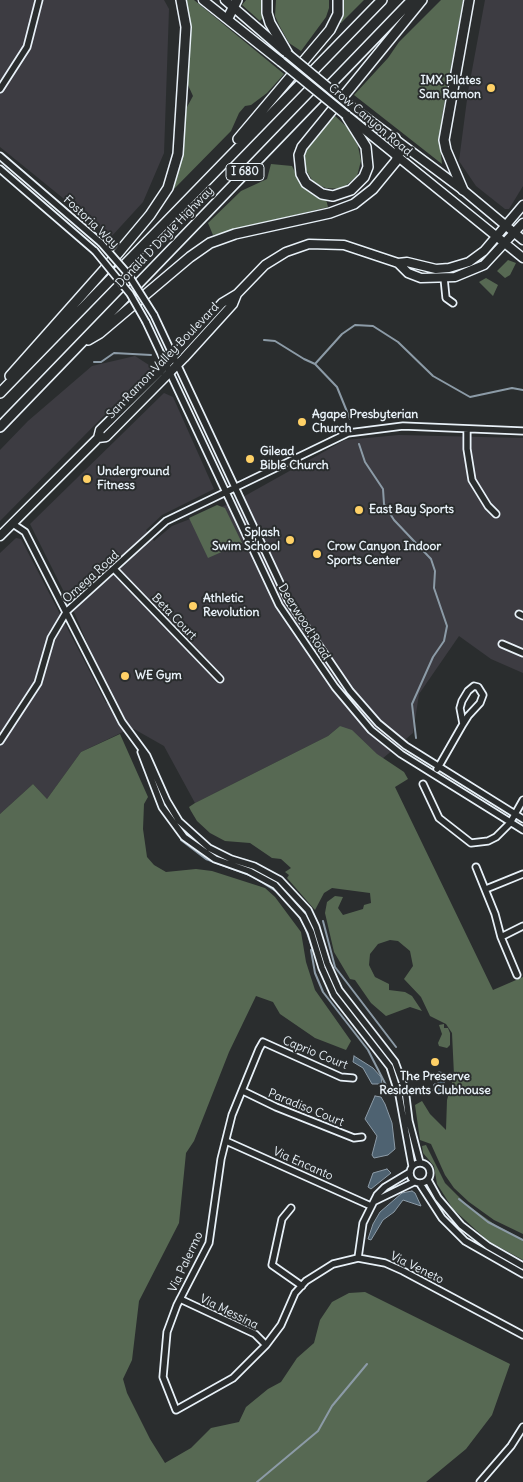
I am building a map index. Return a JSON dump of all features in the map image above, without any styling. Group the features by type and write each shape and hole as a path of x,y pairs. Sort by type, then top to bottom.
{"highway":[{"path":"0,388 154,211 168,188 178,154 186,27 181,0"},
{"path":"267,0 267,13 270,23 288,54"},
{"path":"204,182 214,164 245,132 330,30 338,14 338,0"},
{"name":"Donald D Doyle Highway","path":"0,393 382,0"},
{"name":"Donald D Doyle Highway","path":"0,427 412,0"},
{"path":"346,115 366,147 368,167 364,177 351,190 333,196 322,194 306,183 302,174 300,155 302,146 422,0"},
{"path":"463,190 446,150 444,140 469,0"},
{"path":"228,18 235,4"},
{"path":"79,345 100,333 200,250 235,234 330,213 354,204 374,189 398,158 400,150 395,138"}],"main road":[{"name":"Crow Canyon Road","path":"204,0 523,258"},
{"name":"Crow Canyon Road","path":"225,0 235,4 288,54 353,108 463,190 523,240"},
{"name":"San Ramon Valley Boulevard","path":"398,263 407,262 436,269 460,266 476,258 523,205"},
{"name":"San Ramon Valley Boulevard","path":"167,368 172,356 222,303 237,294 258,271 275,258 309,244 344,244 398,263 408,273 422,278 444,278 477,269 523,223"},
{"name":"San Ramon Valley Boulevard","path":"0,536 98,438 100,430 167,368 176,365 233,304 237,294"},
{"path":"211,328 214,320 225,306 222,303"}],"street":[{"path":"0,89 27,47 39,0"},
{"name":"Fostoria Way","path":"0,156 101,243 128,274 154,315"},
{"name":"Fostoria Way","path":"0,169 95,251 130,294 146,322"},
{"path":"444,278 446,298 453,303"},
{"name":"Deerwood Road","path":"154,315 288,600 350,691 389,733 523,819"},
{"name":"Deerwood Road","path":"146,322 279,605 335,686 371,730 401,754 523,830"},
{"name":"Omega Road","path":"0,741 38,683 50,638 68,611 166,521 348,433 402,426 523,430"},
{"path":"467,429 466,450 472,480 488,506 496,514"},
{"path":"13,524 25,532 68,611 111,701 127,730 156,772 173,813 189,832 220,854 254,866 280,880 308,910 339,990 395,1062 405,1089 411,1128 420,1163 428,1167 430,1174 428,1180"},
{"name":"Beta Court","path":"114,569 220,679"},
{"path":"502,644 523,654"},
{"path":"434,774 463,724 480,703 483,695 478,687 474,686 468,691 462,701 460,708 463,724"},
{"path":"141,750 162,807 184,837 215,860 249,871 275,885 303,916 311,932 322,968 334,995 390,1067 399,1095 411,1169 417,1183 442,1218 465,1241 523,1274"},
{"path":"423,784 439,818 471,843 488,841 496,837 510,823 523,800"},
{"path":"476,866 486,889 501,937 517,975"},
{"path":"486,889 523,874"},
{"path":"501,937 523,926"},
{"name":"Caprio Court","path":"243,1091 263,1042 341,1077 353,1078"},
{"name":"Paradiso Court","path":"243,1091 276,1108 354,1138 362,1137"},
{"name":"Via Palermo","path":"176,1410 162,1377 167,1332 180,1299 209,1243 221,1159 232,1115 243,1091"},
{"name":"Via Encanto","path":"226,1141 373,1204"},
{"path":"358,1258 363,1223 381,1190 420,1163"},
{"path":"373,1204 417,1183 428,1180"},
{"path":"428,1180 444,1206 461,1225 488,1246 523,1266"},
{"path":"291,1208 282,1219 272,1265 302,1286"},
{"name":"Via Veneto","path":"176,1410 233,1378 266,1346 281,1325 296,1293 302,1286 333,1264 358,1258 385,1263 403,1271 523,1335"},
{"name":"Via Messina","path":"180,1299 201,1311 255,1334 266,1346"},
{"path":"480,1482 511,1446 523,1427"}],"shaded area":[{"path":"0,0 164,0 169,9 164,153 143,202 111,237 0,147"},
{"path":"485,0 523,0 523,186 509,209 505,209 476,186 459,161 468,92"},
{"path":"135,356 152,367 0,521 0,450 28,421 92,366"},
{"path":"164,393 173,397 214,489 162,515 146,530 154,541 172,526 234,502 345,440 399,435 523,438 523,673 491,659 459,636 419,694 413,733 382,759 340,726 328,736 195,803 164,746 134,729 127,730 81,752 47,799 33,784 0,814 0,553 16,538 21,539 106,703 111,701 75,614 30,524"}],"green space":[{"path":"184,0 194,0 284,74 267,93 251,105 245,106 239,113 231,131 172,191 170,189 187,107 193,96 188,85"},
{"path":"246,0 263,0 263,17 260,21 242,5"},
{"path":"276,0 329,0 326,17 301,51 289,43 279,25 275,16"},
{"path":"342,0 364,0 341,23 339,22"},
{"path":"441,0 463,0 442,116 440,144 442,164 354,95 388,58 399,42"},
{"path":"334,115 348,128 358,146 361,161 357,176 342,189 326,188 314,183 306,170 304,158 307,146"},
{"path":"271,164 292,166 302,186 316,197 326,199 328,207 213,235 208,223 241,191 267,179"},
{"path":"508,260 516,263 510,275 505,278 497,271"},
{"path":"486,278 498,285 493,296 479,282"},
{"path":"217,505 225,508 242,543 208,558 189,518"},
{"path":"340,726 352,730 377,754 404,772 408,779 395,787 493,990 523,977 523,1234 494,1220 469,1202 454,1188 445,1175 431,1144 420,1140 415,1105 422,1101 430,1114 446,1130 447,1100 454,1075 452,1033 446,1024 430,1016 421,997 404,979 413,966 410,951 398,941 390,940 378,944 370,954 369,965 375,977 389,984 389,990 405,992 412,996 422,1011 410,1007 386,1016 371,1003 355,980 350,979 334,952 325,913 327,902 335,896 343,897 338,908 343,915 363,909 364,905 371,903 370,893 332,888 324,893 315,910 287,878 289,875 285,872 291,868 281,859 272,858 250,843 225,841 210,833 197,821 189,807 328,736"},
{"path":"120,734 148,797 144,804 143,829 147,857 154,865 166,872 196,869 212,871 265,888 275,897 301,932 306,962 315,990 351,1041 346,1050 315,1038 280,1014 273,1002 256,996 229,1052 194,1141 186,1153 179,1223 139,1301 132,1360 123,1379 127,1393 150,1439 165,1463 191,1448 211,1428 239,1422 246,1407 268,1389 281,1382 297,1358 314,1343 320,1320 332,1302 349,1293 365,1292 510,1364 492,1415 466,1449 426,1482 0,1482 0,814 33,784 47,799 81,752"},
{"path":"444,1024 444,1028 448,1028 450,1033 450,1045 447,1048 439,1046 438,1043 442,1034 439,1025"},
{"path":"426,1145 445,1183 467,1205 497,1226 523,1239 523,1260 488,1241 453,1209 437,1184 434,1166 423,1153 422,1146"}],"water":[{"path":"354,1056 373,1068 381,1077 382,1084 372,1084 363,1068 353,1062"},
{"path":"439,1072 445,1073 443,1092 433,1091 434,1084 438,1084"},
{"path":"375,1096 381,1097 385,1104 392,1123 395,1149 388,1155 374,1158 372,1155 377,1136 365,1119"},
{"path":"387,1169 391,1173 371,1189 368,1187 373,1173"},
{"path":"412,1191 415,1193 421,1206 403,1200 394,1212 383,1220 371,1240 368,1239 373,1224 380,1212 402,1193"}],"waterway":[{"path":"264,340 275,341 315,364 342,334 355,325 373,326 398,342 433,376 470,397 512,388 523,390"},
{"path":"94,362 101,362 114,353 151,355"},
{"path":"315,364 337,387 350,419"},
{"path":"359,444 365,462 383,489 384,504 394,520 431,559 435,571 434,588 447,626 444,641 433,657 412,704 416,738"},
{"path":"181,840 206,859 252,876 279,893"},
{"path":"296,911 305,927 313,950"},
{"path":"323,921 335,967 396,1047"},
{"path":"311,950 315,973 323,992 368,1050 390,1093"},
{"path":"459,1199 488,1222 523,1240"},
{"path":"257,1482 318,1431 332,1406 367,1364"}],"place":[{"name":"IMX Pilates San Ramon","path":"491,88"},
{"name":"Agape Presbyterian Church","path":"302,422"},
{"name":"Gilead Bible Church","path":"250,459"},
{"name":"Underground Fitness","path":"87,479"},
{"name":"East Bay Sports","path":"359,510"},
{"name":"Splash Swim School","path":"290,540"},
{"name":"Crow Canyon Indoor Sports Center","path":"317,554"},
{"name":"Athletic Revolution","path":"193,606"},
{"name":"WE Gym","path":"125,676"},
{"name":"The Preserve Residents Clubhouse","path":"435,1062"}]}
